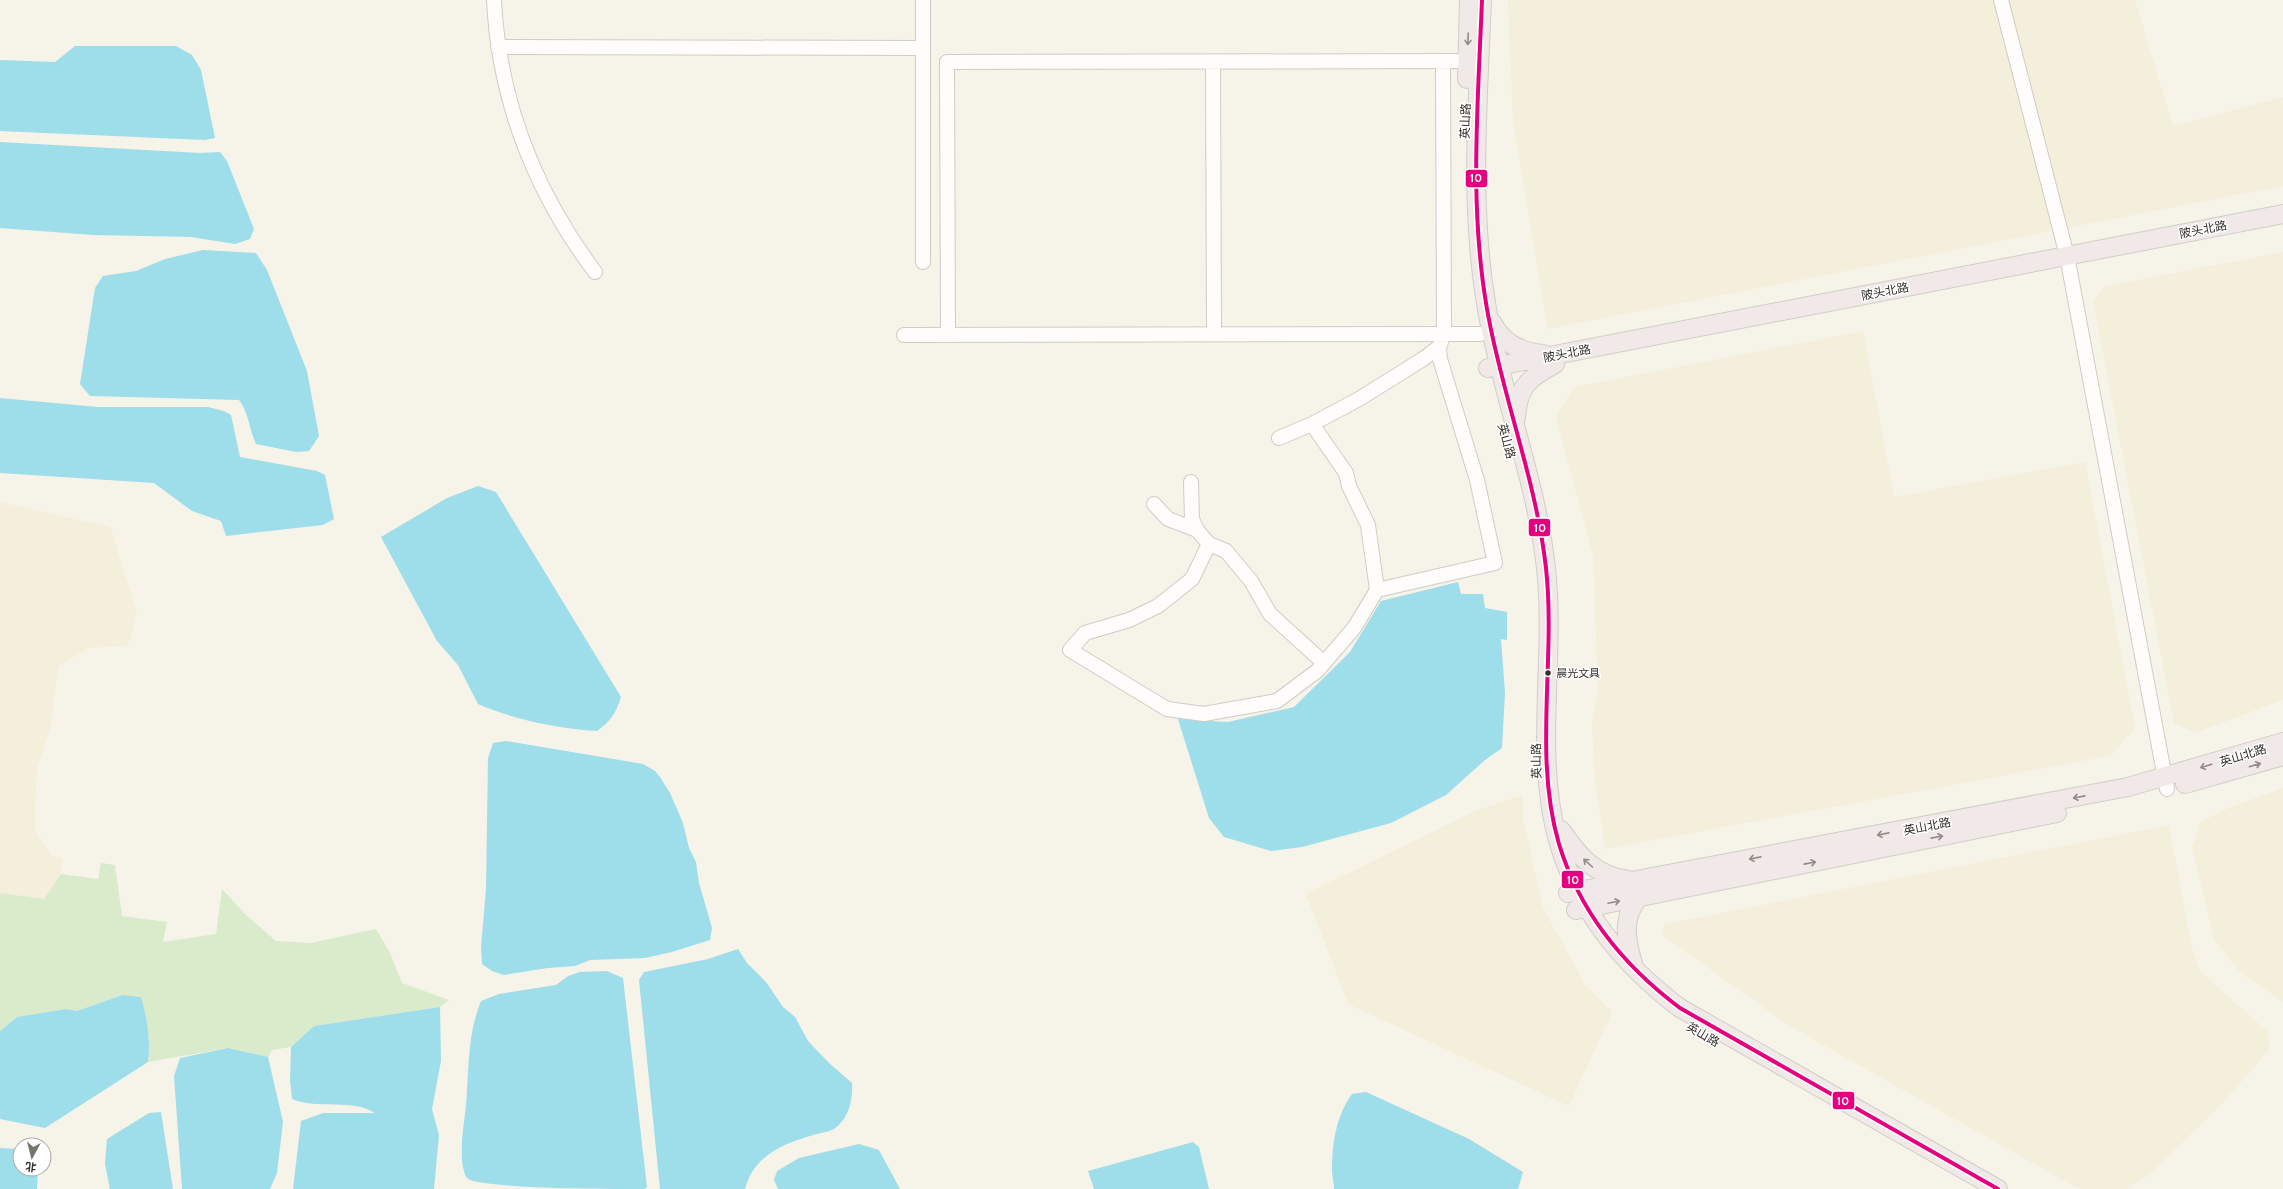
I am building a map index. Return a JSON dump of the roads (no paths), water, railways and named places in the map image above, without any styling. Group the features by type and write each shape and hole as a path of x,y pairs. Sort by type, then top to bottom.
{"main road":[{"name":"英山路","path":"1469,0 1464,176 1465,224 1471,282 1480,334 1517,435 1537,511 1547,582 1550,633 1546,758 1552,817 1573,892"},
{"name":"英山路","path":"1482,0 1476,188 1479,252 1494,371 1531,542 1538,620 1535,758 1537,789 1549,849 1573,892 1602,950 1627,979 1674,1018 1975,1189"},
{"name":"陂头北路","path":"1494,371 2068,260 2283,214"},
{"name":"陂头北路","path":"2068,260 2283,223"},
{"path":"1487,309 1495,329 1510,345 1523,351 1554,360"},
{"path":"1517,435 1517,407 1522,388 1554,360"},
{"name":"英山北路","path":"2166,783 2283,742"},
{"name":"英山北路","path":"1581,909 1638,889 2128,787 2166,783 2283,756"},
{"path":"1552,817 1575,851 1594,869 1638,889 1629,912 1625,930 1635,970"},
{"name":"英山北路","path":"1573,892 1638,889"},
{"name":"英山路","path":"1581,909 1635,970 1674,1004 1706,1024 1998,1189"}],"street":[{"path":"494,0 498,47 515,120 532,166 560,221 595,272"},
{"path":"923,262 924,0"},
{"path":"2001,0 2068,260 2166,783"},
{"path":"498,47 923,48"},
{"path":"1377,590 1495,563 1477,480 1440,359 1443,61"},
{"path":"948,334 947,62 1467,61"},
{"path":"1213,62 1214,334"},
{"path":"904,335 1214,334 1441,340 1480,334"},
{"path":"1279,438 1312,424 1359,399 1423,359 1441,340"},
{"path":"1209,544 1192,578 1158,606 1129,620 1085,633 1070,650 1167,709 1204,714 1277,701 1317,671 1354,628 1377,590 1368,525 1348,486 1346,473 1312,424"},
{"path":"1190,482 1192,519 1196,530 1209,544 1226,550 1251,581 1270,614 1324,663"},
{"path":"1154,504 1168,519 1196,530"}],"water":[{"path":"75,46 176,46 192,55 201,70 215,138 205,140 0,131 0,60 55,62"},
{"path":"0,142 200,153 220,152 227,161 254,229 250,239 235,244 191,237 93,235 0,228"},
{"path":"203,250 256,253 267,270 307,371 319,436 309,451 296,452 256,444 245,410 239,400 90,396 80,384 95,288 103,276 136,271 165,259"},
{"path":"0,398 98,407 208,407 224,411 231,415 240,457 317,471 325,475 334,519 323,525 226,536 221,521 192,511 154,483 0,473"},
{"path":"478,486 496,492 621,697 612,716 606,724 597,731 566,728 522,719 478,704 458,665 437,641 381,537 447,498"},
{"path":"1458,582 1461,594 1483,594 1485,608 1507,612 1507,640 1501,639 1505,693 1502,748 1485,760 1446,795 1391,823 1302,847 1271,851 1224,837 1209,818 1178,719 1228,722 1294,707 1350,652 1381,601"},
{"path":"506,741 643,764 655,771 670,793 683,823 689,848 696,862 699,883 712,928 710,940 672,952 645,958 590,960 575,966 548,968 504,975 492,971 482,964 481,947 486,889 488,758 493,743"},
{"path":"738,949 747,963 766,982 783,1007 795,1017 808,1041 829,1063 852,1083 852,1096 849,1109 847,1115 834,1129 791,1142 763,1159 755,1167 749,1177 745,1189 660,1189 639,980 644,972 708,959"},
{"path":"607,971 623,978 647,1187 644,1189 629,1189 521,1186 477,1182 467,1178 462,1163 462,1153 468,1066 473,1027 481,1001 499,994 556,985 568,976 580,972"},
{"path":"122,995 141,997 148,1029 148,1062 45,1128 0,1119 0,1031 17,1017 66,1009 77,1011"},
{"path":"440,1007 441,1061 432,1109 439,1135 434,1189 293,1189 301,1121 323,1113 375,1113 356,1106 313,1104 292,1099 290,1080 291,1047 314,1026"},
{"path":"228,1048 268,1057 283,1122 277,1173 270,1189 182,1189 174,1076 180,1058"},
{"path":"1366,1092 1469,1139 1523,1172 1518,1189 1334,1189 1332,1171 1333,1151 1339,1121 1342,1112 1352,1094"},
{"path":"161,1112 173,1189 110,1189 105,1164 107,1139 149,1113"},
{"path":"1193,1142 1199,1147 1209,1189 1094,1189 1088,1171"},
{"path":"859,1144 879,1150 900,1189 778,1189 774,1180 777,1171 799,1158"},
{"path":"0,1148 12,1149 12,1177 38,1177 37,1189 0,1189"}],"place":[{"name":"晨光文具","path":"1548,673"}]}
